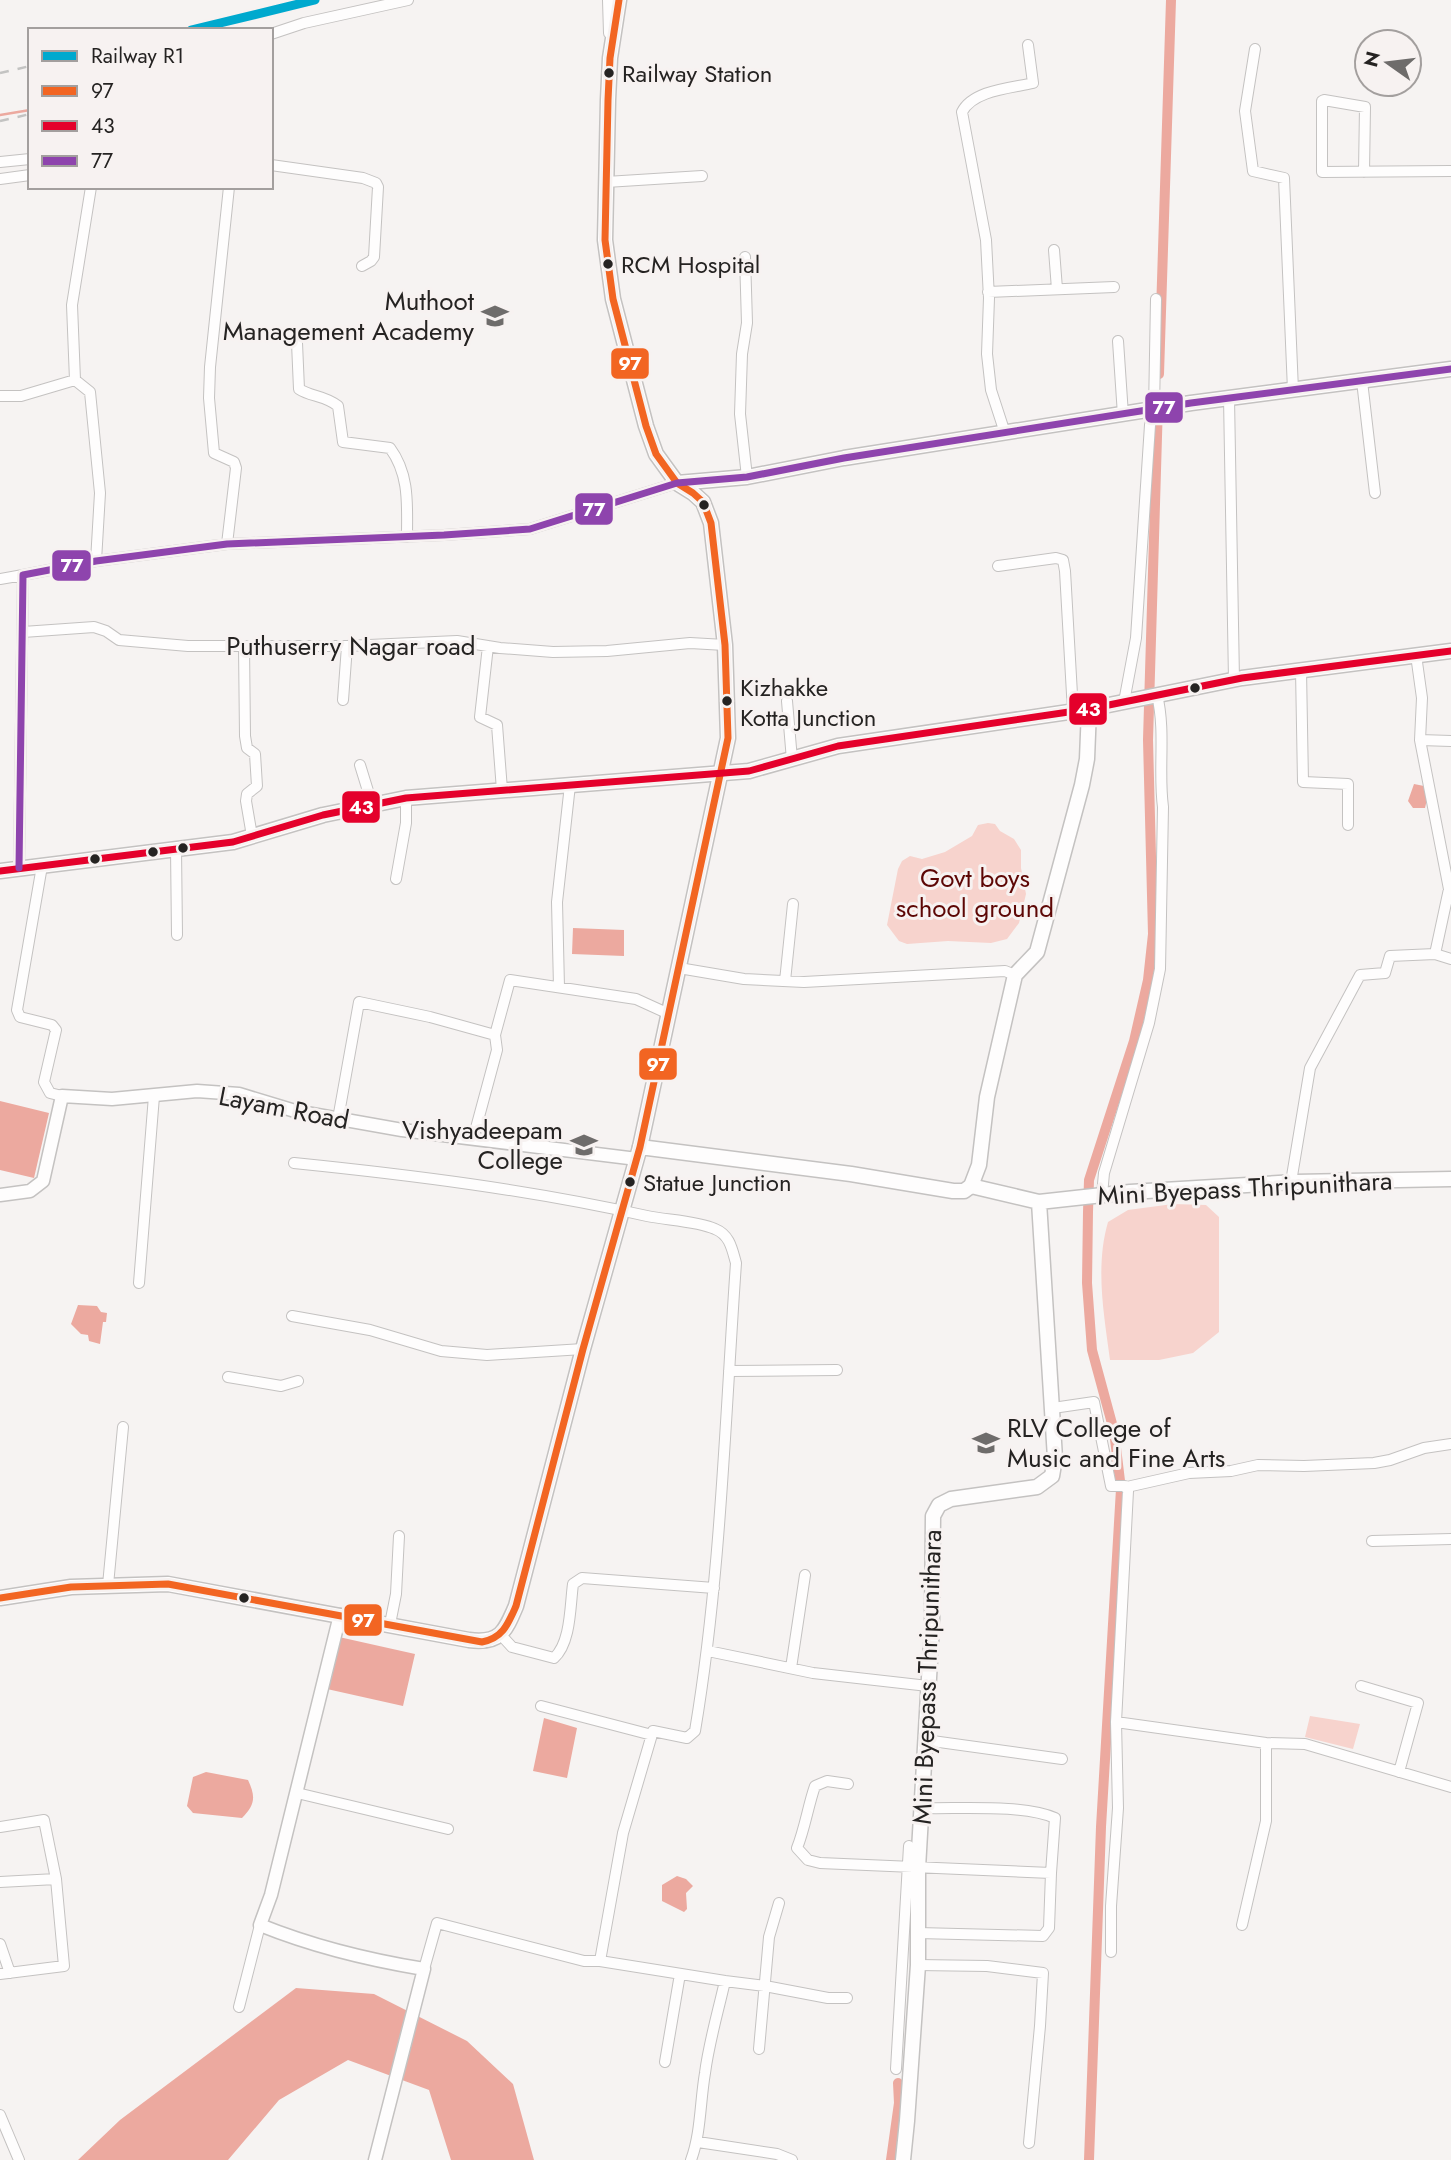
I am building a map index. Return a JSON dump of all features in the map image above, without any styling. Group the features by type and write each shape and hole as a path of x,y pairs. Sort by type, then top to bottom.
{"main road":[{"path":"0,1598 71,1587 176,1585 482,1642 501,1635 516,1606 583,1349 638,1153 728,738 725,645 711,523 703,502 677,483 656,454 646,426 613,299 605,240 606,182 610,58 620,0"},
{"path":"677,483 747,477 844,458 1230,398 1451,369"},
{"path":"0,871 233,842 323,815 406,798 749,771 838,746 1073,712 1234,680 1451,651"},
{"path":"971,1186 979,1166 987,1097 1015,975 1037,952 1082,785 1087,759 1089,709"},
{"name":"Mini Byepass Thripunithara","path":"638,1153 851,1174 953,1191 964,1191 971,1186 1039,1202 1100,1195 1291,1182 1451,1179"},
{"name":"Mini Byepass Thripunithara","path":"902,2160 918,1965 913,1938 913,1868 923,1808 932,1626 932,1525 935,1510 951,1499 1037,1486 1051,1479 1055,1458 1053,1408 1039,1202"}],"street":[{"path":"273,33 304,23 408,0"},
{"path":"608,0 610,58"},
{"path":"1005,433 996,409 989,372 988,292 983,223 962,112 981,95 1033,83 1028,45"},
{"path":"1255,49 1245,111 1253,171 1284,178 1293,390"},
{"path":"1364,172 1365,107 1322,101 1321,172 1364,172 1451,171"},
{"path":"0,162 28,159"},
{"path":"273,165 363,178 376,183 378,187 374,257 362,266"},
{"path":"0,178 28,175"},
{"path":"606,182 702,176"},
{"path":"91,189 72,305 75,380 90,392 100,493 96,561"},
{"path":"227,544 236,468 234,462 214,453 209,398 229,189"},
{"path":"1054,250 1057,289"},
{"path":"745,257 747,323 742,354 740,414 747,477"},
{"path":"988,292 1114,287"},
{"path":"1130,701 1150,425 1154,410 1156,299"},
{"path":"1118,341 1123,415"},
{"path":"297,343 299,389 327,398 338,406 343,442 390,448 395,456 407,487 407,537"},
{"path":"0,396 21,396 75,380"},
{"path":"1362,381 1375,493"},
{"path":"1230,398 1234,680"},
{"path":"0,579 96,561 227,544 530,529 677,483"},
{"path":"998,566 1056,558 1063,560 1073,712"},
{"path":"19,869 23,575"},
{"name":"Puthuserry Nagar road","path":"23,632 94,627 119,640 188,646 347,646 457,641 553,652 607,651 690,643 725,645"},
{"path":"244,646 245,736 247,748 256,754 257,771 257,786 247,794 246,801 252,836"},
{"path":"343,700 347,646"},
{"path":"488,646 480,717 497,725 502,790"},
{"path":"1416,656 1422,698 1420,740 1449,889 1435,954"},
{"path":"1301,670 1303,782 1348,783 1348,825"},
{"path":"1100,1195 1104,1173 1149,1023 1160,969 1163,807 1160,785 1162,730 1157,695"},
{"path":"786,701 792,760"},
{"path":"1420,740 1451,741"},
{"path":"360,765 372,804"},
{"path":"559,987 557,902 570,785"},
{"path":"396,879 406,823 406,798"},
{"path":"176,849 177,935"},
{"path":"0,1195 30,1191 43,1181 62,1096 50,1093 44,1082 57,1030 52,1025 20,1017 18,1010 42,866"},
{"path":"785,981 793,904"},
{"path":"1291,1182 1310,1068 1360,975 1385,973 1390,956 1435,954 1451,958"},
{"path":"679,968 744,979 804,982 1005,971 1015,975"},
{"path":"473,1139 497,1050 495,1035 510,980 636,999 669,1014"},
{"path":"338,1119 359,1002 430,1017 495,1035"},
{"name":"Layam Road","path":"62,1096 112,1099 197,1091 239,1094 295,1111 402,1130 638,1153"},
{"path":"139,1283 154,1096"},
{"path":"294,1163 385,1173 622,1210 716,1229 729,1239 736,1263 729,1371 714,1588 708,1651 695,1731 687,1738 653,1731 623,1833 600,1961"},
{"path":"292,1315 370,1330 441,1351 487,1355 583,1349"},
{"path":"729,1371 837,1370"},
{"path":"228,1377 281,1385 298,1381"},
{"path":"1053,1408 1094,1402 1111,1486 1189,1473 1231,1471 1258,1465 1374,1463 1424,1448 1451,1444"},
{"path":"108,1585 122,1427"},
{"path":"1111,1952 1111,1906 1118,1808 1116,1722 1123,1486"},
{"path":"390,1624 396,1594 399,1536"},
{"path":"1373,1541 1451,1539"},
{"path":"791,1668 805,1575"},
{"path":"501,1635 512,1647 554,1658 558,1656 565,1638 573,1584 582,1578 714,1588"},
{"path":"239,2007 260,1925 271,1895 340,1615"},
{"path":"708,1651 813,1673 928,1686"},
{"path":"1361,1686 1418,1703 1399,1772"},
{"path":"541,1706 652,1735"},
{"path":"1116,1722 1266,1744 1305,1744 1451,1787"},
{"path":"925,1740 1062,1759"},
{"path":"1242,1925 1266,1821 1266,1744"},
{"path":"848,1784 827,1781 815,1786 797,1848 808,1860 913,1868 1051,1873"},
{"path":"297,1793 448,1829"},
{"path":"896,2069 913,1938 1043,1936 1049,1928 1055,1818 1046,1814 1010,1810 923,1808"},
{"path":"0,1827 44,1820 55,1879 64,1966 5,1973 0,1944"},
{"path":"909,1846 913,1868"},
{"path":"0,1882 55,1879"},
{"path":"759,2049 769,1937 779,1903"},
{"path":"375,2160 437,1923 584,1961 600,1961 765,1986 828,1998 847,1997"},
{"path":"260,1925 283,1934 424,1969"},
{"path":"918,1965 987,1966 1043,1973 1041,2026 1029,2143"},
{"path":"665,2062 680,1974"},
{"path":"691,2160 698,2142 699,2114 710,2038 725,1982"},
{"path":"0,2115 3,2130 19,2160"},
{"path":"698,2142 777,2154 792,2160"}],"green space":[{"name":"Govt boys school ground","path":"995,824 1000,831 1014,839 1021,850 1026,894 1019,923 1007,939 991,943 948,941 907,944 899,941 887,925 902,861 910,856 922,859 945,852 972,836 978,825"},
{"path":"1173,1204 1206,1205 1219,1217 1219,1332 1193,1353 1159,1360 1110,1360 1101,1273 1108,1222 1128,1210"},
{"path":"1310,1716 1360,1724 1353,1749 1305,1737"}],"shaded area":[{"path":"1414,784 1424,786 1428,795 1425,808 1413,808 1408,801"},
{"path":"573,928 624,930 624,956 572,954"},
{"path":"0,1101 49,1113 34,1178 0,1170"},
{"path":"78,1305 97,1306 101,1312 107,1313 100,1344 89,1341 88,1335 81,1334 71,1324"},
{"path":"339,1637 415,1654 403,1706 327,1689"},
{"path":"544,1718 577,1728 567,1778 533,1771"},
{"path":"206,1772 248,1780 253,1800 250,1809 242,1818 193,1813 187,1806 193,1777"},
{"path":"677,1876 686,1879 693,1886 686,1893 687,1909 684,1912 662,1901 662,1885"},
{"path":"296,1988 374,1994 467,2041 513,2084 534,2160 451,2160 429,2090 348,2060 279,2100 228,2160 78,2160 120,2120"}],"waterway":[{"path":"1159,374 1171,0"},
{"path":"0,115 28,110"},
{"path":"1089,2160 1101,1827 1121,1489 1114,1431 1092,1350 1087,1283 1089,1180 1134,1041 1148,980 1153,934 1148,740 1158,403"},
{"path":"891,2160 899,2103 898,2083"}],"railway":[{"path":"199,28 315,0"},
{"path":"0,73 28,66"},
{"path":"0,121 28,114"}],"rail line":[{"name":"R1","path":"199,28 315,0"}],"transit line":[{"name":"97","path":"0,1598 71,1587 168,1584 482,1642 500,1634 516,1606 583,1349 640,1147 728,738 725,645 711,523 703,502 677,483 656,454 646,426 613,299 605,240 610,58 619,0"},
{"name":"77","path":"19,868 23,575 96,561 227,544 530,529 677,483 747,477 844,458 1191,403 1451,369"},
{"name":"43","path":"0,871 233,842 323,815 406,798 749,771 838,746 1089,709 1242,678 1451,651"}],"place":[{"name":"Railway Station","path":"609,73"},
{"name":"RCM Hospital","path":"608,264"},
{"name":"Muthoot Management Academy","path":"495,316"},
{"name":"Kizhakke Kotta Junction","path":"727,701"},
{"name":"Vishyadeepam College","path":"584,1145"},
{"name":"Statue Junction","path":"630,1182"},
{"name":"RLV College of Music and Fine Arts","path":"986,1443"}]}
